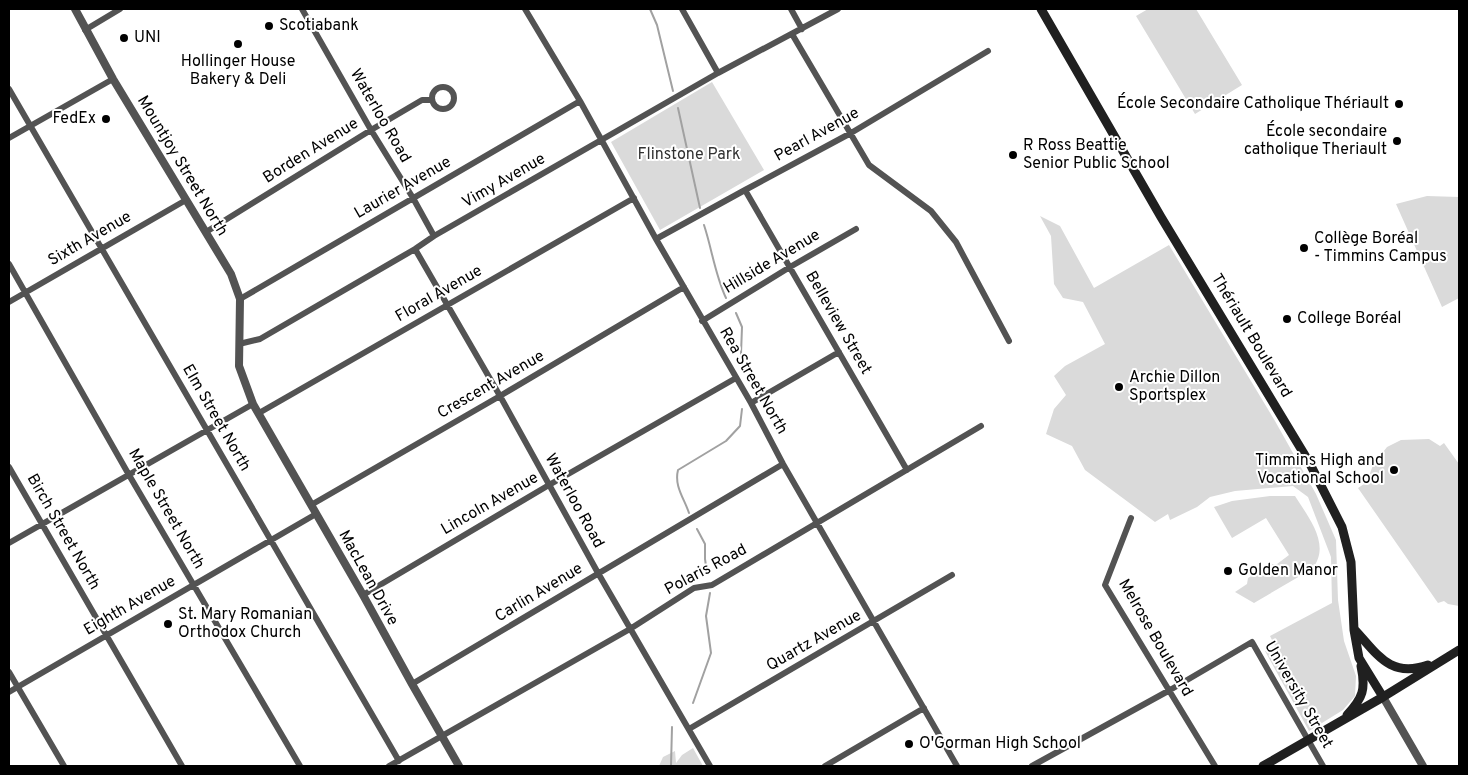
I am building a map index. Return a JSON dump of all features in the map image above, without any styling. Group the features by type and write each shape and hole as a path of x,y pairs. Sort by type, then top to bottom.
{"main road":[{"name":"Thériault Boulevard","path":"1041,9 1161,217 1309,462 1342,527 1351,562 1354,630 1359,658 1383,697"},
{"path":"1354,630 1391,666 1407,669 1441,660"},
{"path":"1263,766 1383,697 1459,650"},
{"path":"1340,722 1357,704 1363,693 1364,681 1359,658"}],"street":[{"name":"Mountjoy Street North","path":"75,9 113,79 231,274 240,299 239,344"},
{"path":"86,30 120,9"},
{"name":"Waterloo Road","path":"302,9 434,236"},
{"name":"Rea Street North","path":"525,9 580,101 783,464 958,766"},
{"path":"682,9 718,73"},
{"path":"791,9 802,29"},
{"name":"Vimy Avenue","path":"239,344 260,339 415,249 434,236 718,73 838,9"},
{"path":"792,34 869,165 930,211 956,242 1009,341"},
{"name":"Pearl Avenue","path":"656,239 851,133 988,51"},
{"path":"9,138 113,79"},
{"name":"Elm Street North","path":"9,89 399,761"},
{"name":"Borden Avenue","path":"206,232 422,100 432,100"},
{"name":"Laurier Avenue","path":"240,299 580,101"},
{"name":"Belleview Street","path":"745,190 907,470"},
{"name":"Floral Avenue","path":"258,413 634,198"},
{"name":"Sixth Avenue","path":"9,302 186,200"},
{"name":"Hillside Avenue","path":"702,321 719,309 856,229"},
{"name":"Waterloo Road","path":"415,249 500,396 598,573 710,766"},
{"name":"Maple Street North","path":"9,264 129,475 300,766"},
{"name":"Crescent Avenue","path":"311,505 684,287"},
{"path":"9,544 253,404 239,366 239,344"},
{"path":"751,404 839,352"},
{"name":"Lincoln Avenue","path":"363,594 736,378"},
{"name":"MacLean Drive","path":"253,404 363,594 459,766"},
{"name":"Polaris Road","path":"389,766 630,629 694,588 712,585 981,426"},
{"name":"Carlin Avenue","path":"412,684 783,464"},
{"name":"Birch Street North","path":"9,467 182,766"},
{"name":"Eighth Avenue","path":"9,692 316,514"},
{"name":"Melrose Boulevard","path":"1131,518 1105,584 1215,766"},
{"name":"Quartz Avenue","path":"689,730 952,575"},
{"name":"University Street","path":"1170,690 1252,642 1323,766"},
{"path":"9,672 64,766"},
{"path":"1032,766 1170,690"},
{"path":"1383,697 1423,766"},
{"path":"825,766 924,708"}],"green space":[{"path":"1148,9 1196,9 1242,85 1195,114 1136,16"},
{"name":"Flinstone Park","path":"712,82 764,170 660,230 611,142"},
{"path":"1427,196 1459,197 1459,298 1442,307 1396,204"},
{"path":"1040,216 1060,226 1094,288 1169,245 1275,421 1316,494 1336,540 1338,600 1344,641 1356,676 1355,696 1343,710 1309,731 1265,651 1275,646 1270,636 1332,603 1331,557 1308,497 1293,486 1235,491 1210,497 1197,507 1170,520 1168,514 1155,522 1085,470 1072,446 1046,434 1054,409 1066,395 1054,376 1065,366 1105,344 1083,302 1063,298 1054,284 1051,236"},
{"path":"1429,439 1440,446 1444,443 1459,464 1459,606 1448,604 1444,601 1438,603 1358,488 1367,482 1373,465 1387,447 1401,440"},
{"path":"1270,496 1295,496 1316,531 1320,550 1318,560 1312,569 1254,603 1235,592 1247,584 1248,578 1272,564 1277,564 1289,555 1266,518 1232,538 1214,507 1232,501"},
{"path":"693,748 703,766 659,766 663,757 675,751 676,763 682,755"}],"waterway":[{"path":"650,9 657,25 673,91"},
{"path":"678,108 700,208"},
{"path":"704,225 719,280 726,298"},
{"path":"736,313 742,327 741,354"},
{"path":"689,513 678,487 678,470 726,441 740,426 742,409"},
{"path":"697,529 705,544 707,573"},
{"path":"693,703 711,653 706,616 710,593"},
{"path":"671,766 672,727"}],"place":[{"name":"Scotiabank","path":"269,26"},
{"name":"UNI","path":"124,38"},
{"name":"Hollinger House Bakery & Deli","path":"238,44"},
{"name":"École Secondaire Catholique Thériault","path":"1399,104"},
{"name":"FedEx","path":"106,119"},
{"name":"École secondaire catholique Theriault","path":"1397,141"},
{"name":"R Ross Beattie Senior Public School","path":"1013,155"},
{"name":"Collège Boréal - Timmins Campus","path":"1304,248"},
{"name":"College Boréal","path":"1287,319"},
{"name":"Archie Dillon Sportsplex","path":"1119,387"},
{"name":"Timmins High and Vocational School","path":"1394,470"},
{"name":"Golden Manor","path":"1228,571"},
{"name":"St. Mary Romanian Orthodox Church","path":"168,624"},
{"name":"O'Gorman High School","path":"909,744"}]}
